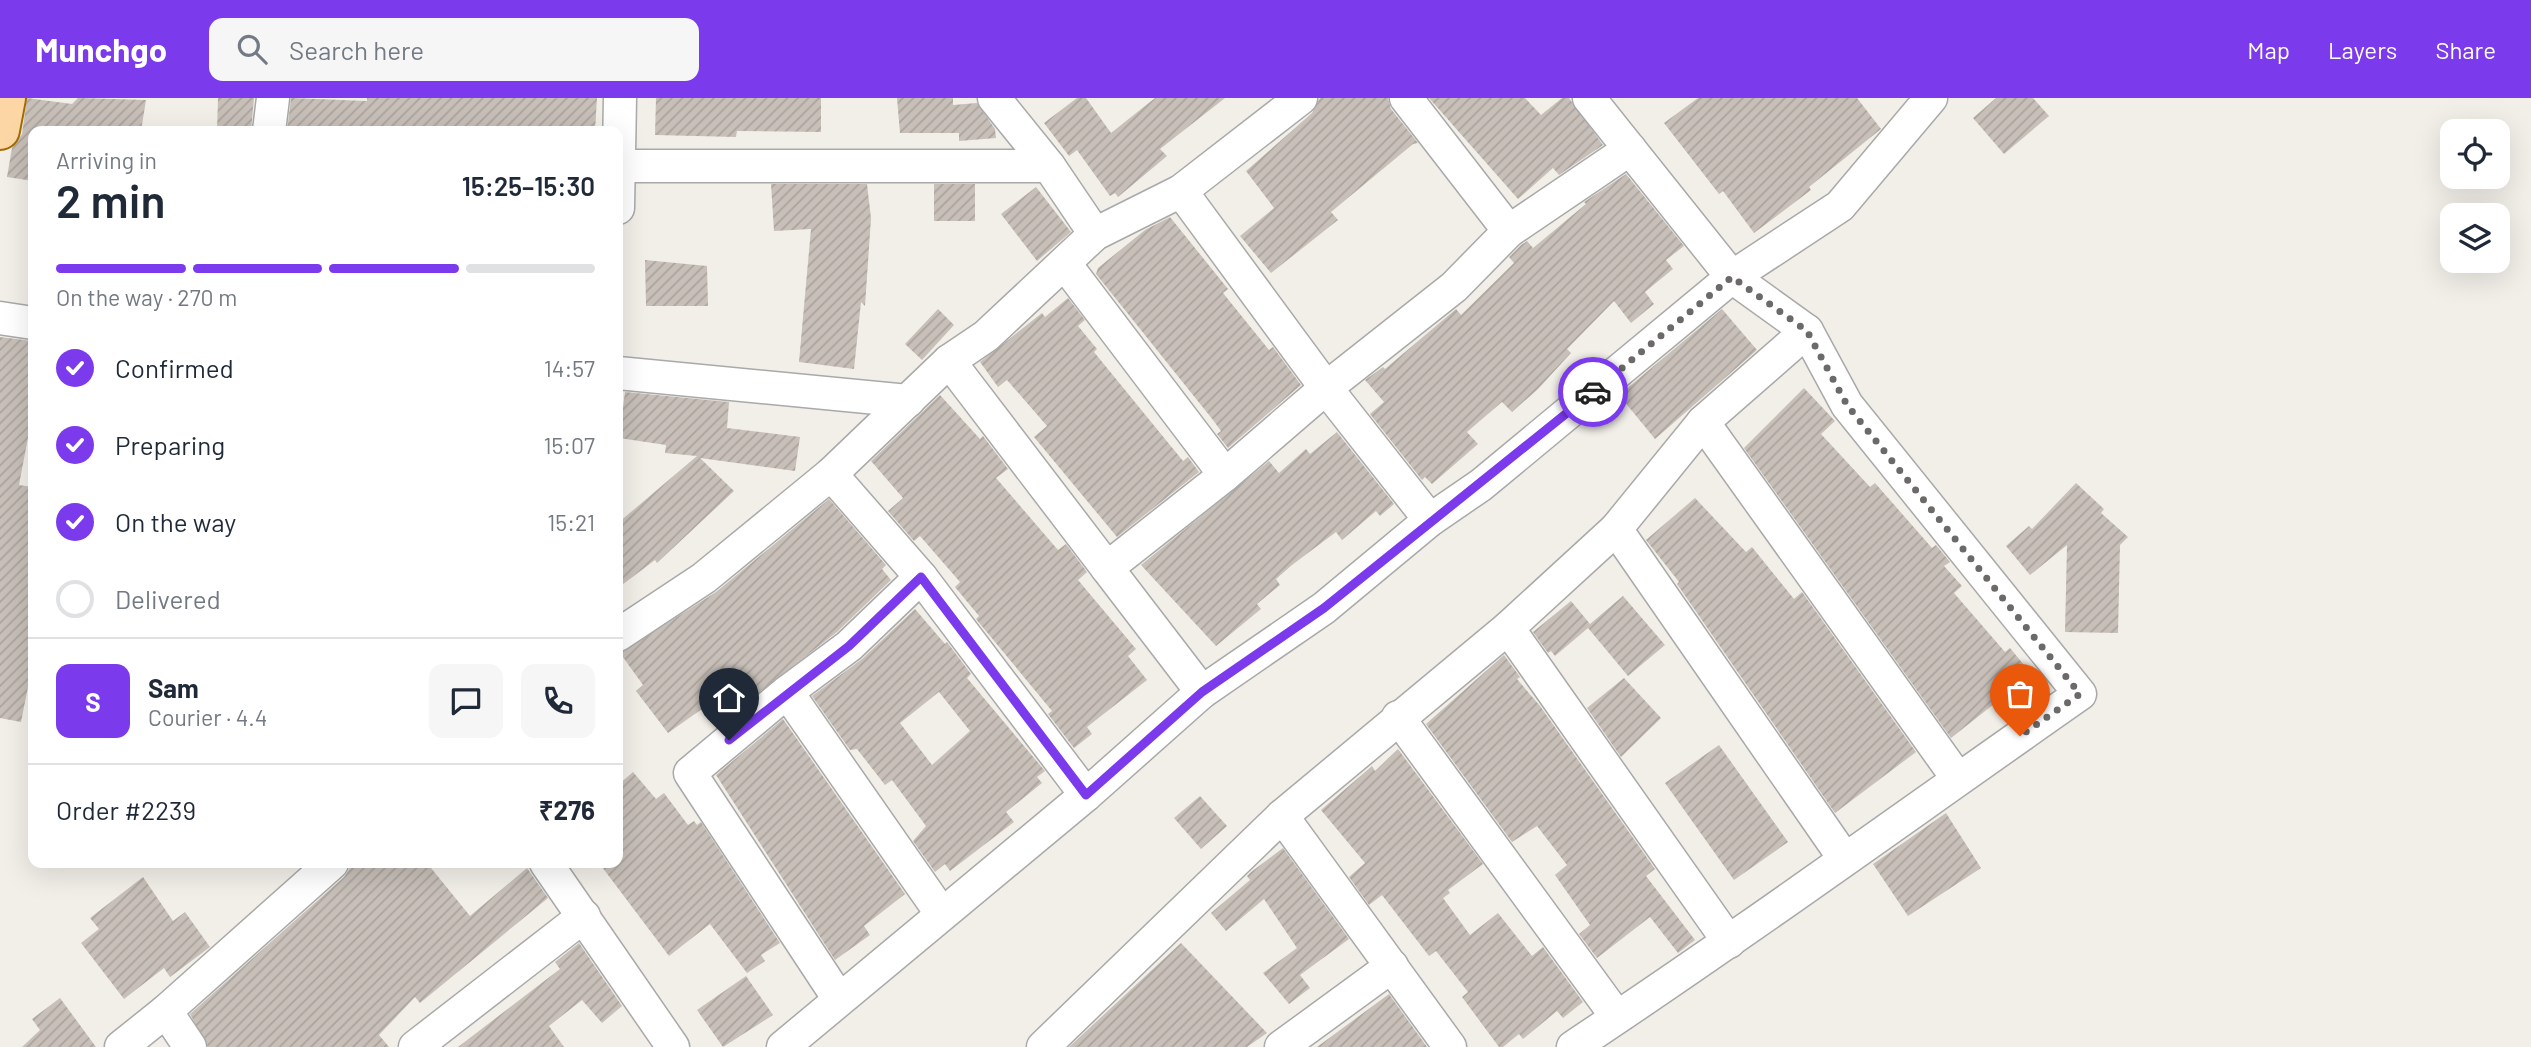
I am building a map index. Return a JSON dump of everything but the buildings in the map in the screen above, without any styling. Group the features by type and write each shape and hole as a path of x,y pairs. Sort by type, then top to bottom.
{"street":[{"path":"270,126 273,98"},
{"path":"620,98 620,126"},
{"path":"993,98 1048,166 1095,234"},
{"path":"623,632 704,578 831,474 949,361 986,336 1095,234 1181,191 1301,98"},
{"path":"1406,98 1509,231"},
{"path":"1573,1047 1730,942 1844,858 2080,694 1847,405 1807,331 1732,277 1589,98"},
{"path":"783,1047 1086,795 1202,692 1324,608 1430,520 1481,485 1732,277 1840,206 1931,98"},
{"path":"1107,568 1225,475 1325,388 1454,287 1509,231 1630,149"},
{"path":"623,166 1048,166"},
{"path":"1181,191 1325,388 1430,520"},
{"path":"1065,264 1225,475"},
{"path":"0,318 28,322"},
{"path":"1043,1047 1282,816 1508,628 1616,528 1703,422 1807,331"},
{"path":"949,361 1202,692"},
{"path":"623,373 908,401"},
{"path":"1703,422 1958,779"},
{"path":"831,474 921,577 1086,795"},
{"path":"1616,528 1844,858"},
{"path":"839,999 690,773 787,692 849,646 921,577"},
{"path":"1508,628 1730,942"},
{"path":"787,692 941,913"},
{"path":"1398,717 1618,1017"},
{"path":"1282,816 1450,1047"},
{"path":"121,1047 166,1012 326,868"},
{"path":"550,868 673,1047"},
{"path":"415,1047 584,916"},
{"path":"1281,1047 1392,966"},
{"path":"166,1012 190,1047"}],"way so far":[{"path":"1593,392 1732,277 1807,331 1847,405 2080,694 2020,736"}],"route":[{"path":"729,740 849,646 921,577 1086,795 1202,692 1324,608 1430,520 1481,485 1593,392"}]}
